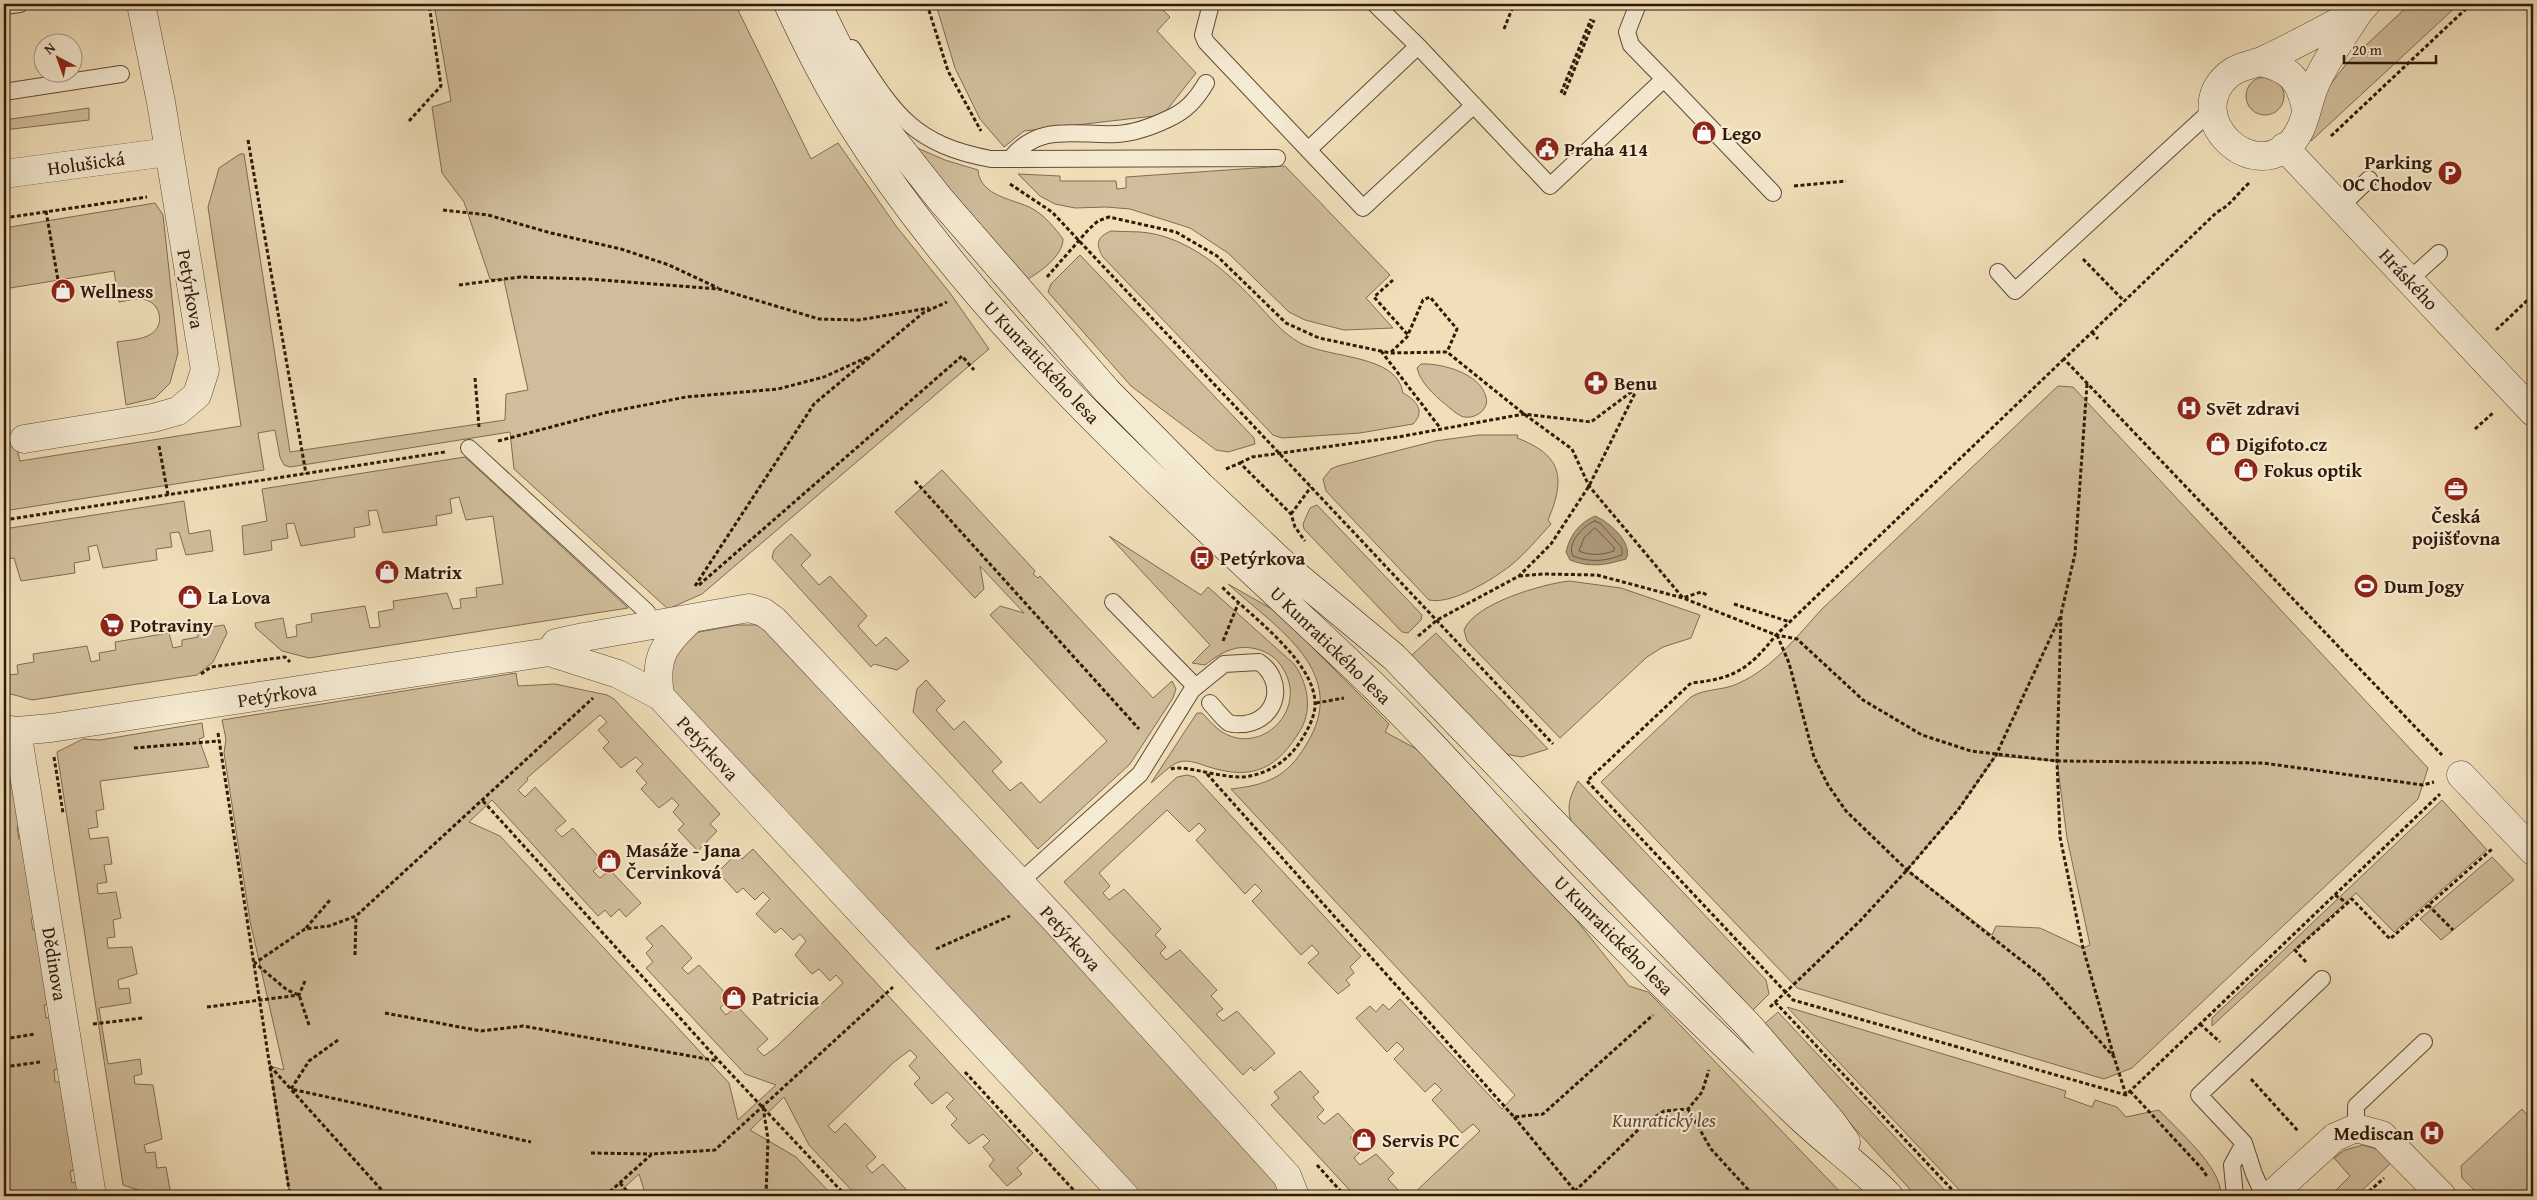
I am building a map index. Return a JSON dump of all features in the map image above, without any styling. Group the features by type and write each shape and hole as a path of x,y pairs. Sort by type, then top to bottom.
{"street":[{"name":"Petýrkova","path":"24,439 153,418 178,411 197,395 205,370 161,102 141,4"},
{"name":"U Kunratického lesa","path":"788,4 843,110 867,147 915,215 1001,322 1090,414 1398,709 1598,922 1817,1133 1870,1176 1889,1196"},
{"name":"U Kunratického lesa","path":"817,4 863,97 880,123 940,199 1107,391 1201,486 1292,572 1394,657 1749,1026 1831,1121 1870,1176"},
{"path":"2363,7 2316,83 2306,109 2302,127 2292,142 2292,155 2276,152 2259,155 2241,152 2226,141 2216,126 2212,108 2216,90 2227,76 2242,65 2260,62 2363,7"},
{"path":"2260,62 2277,66 2292,76 2302,91 2306,109"},
{"name":"Holušická","path":"4,174 168,152"},
{"name":"Hráského","path":"2292,155 2533,412"},
{"name":"Petýrkova","path":"549,652 556,643 749,608 764,612 774,620 1020,882 1287,1176 1295,1196"},
{"path":"660,696 657,676 661,655 670,639 690,620"},
{"name":"Petýrkova","path":"10,730 213,704 549,652 618,674 660,696 1125,1196"},
{"name":"Dědinova","path":"10,730 92,1196"},
{"path":"2461,775 2533,851"},
{"path":"2270,1196 2328,1143 2344,1131 2356,1128 2382,1135 2442,1196"}],"lane":[{"path":"4,6 20,4"},
{"path":"824,4 894,111 908,125 928,138 968,154 1010,159 1277,158"},
{"path":"1211,4 1203,35 1206,42 1363,208 1474,105"},
{"path":"1375,4 1418,46 1550,186 1664,80"},
{"path":"1638,4 1627,32 1631,45 1773,193"},
{"path":"1308,150 1418,46"},
{"path":"4,92 121,74"},
{"path":"1010,159 1030,140 1044,135 1064,132 1116,134 1156,125 1188,108 1198,97 1206,83"},
{"path":"1998,272 2015,291 2212,108"},
{"path":"2340,206 2369,179"},
{"path":"2409,280 2439,253"},
{"path":"469,448 647,612"},
{"path":"1113,602 1196,687"},
{"path":"1020,882 1140,774 1196,687 1221,666 1240,662 1259,662 1265,666 1274,684 1275,692 1272,708 1265,717 1257,721 1237,725 1230,723 1210,703"},
{"path":"2264,1196 2254,1174 2244,1143 2199,1095 2322,979"},
{"path":"2356,1128 2356,1106 2424,1042"},
{"path":"2235,1196 2232,1165 2244,1143"}],"path":[{"path":"409,121 441,86 429,4"},
{"path":"927,4 948,71 976,124 986,138"},
{"path":"1504,29 1514,4"},
{"path":"2292,155 2318,149 2471,4"},
{"path":"1563,94 1593,20"},
{"path":"248,140 306,474"},
{"path":"2126,1095 1793,1000 1587,781 1691,683 1713,681 1733,675 1760,656 1776,635 2217,212 2231,205 2238,192 2251,180"},
{"path":"1006,182 1052,212 1553,744"},
{"path":"4,218 147,197 152,202"},
{"path":"443,210 488,215 551,233 621,249 669,265 719,289 818,319 859,320 931,308 953,301"},
{"path":"46,211 58,280"},
{"path":"1079,241 1098,221 1109,218 1176,232 1217,256 1286,323 1318,338 1390,353 1447,352 1524,414 1572,449 1589,486 1683,598"},
{"path":"459,285 530,277 588,279 719,289"},
{"path":"1393,280 1374,297 1408,335"},
{"path":"2492,334 2533,294"},
{"path":"1390,353 1408,335 1423,300 1430,297 1457,329 1447,352"},
{"path":"931,308 814,404 692,591 962,356 974,370"},
{"path":"2092,332 2098,339"},
{"path":"1379,350 1441,429"},
{"path":"4,520 469,448 604,413 686,397 778,389 824,377 875,354"},
{"path":"2064,359 2461,775"},
{"path":"469,448 479,427 474,378"},
{"path":"1785,992 1859,922 1907,870 1958,810 1996,756 2061,614 2075,554 2087,384"},
{"path":"1240,463 1252,457 1427,432 1524,414 1591,422 1638,387 1589,486 1551,544 1519,576 1437,620 1408,644"},
{"path":"153,418 168,494"},
{"path":"2475,429 2485,419"},
{"path":"915,481 1172,768"},
{"path":"1291,514 1311,487"},
{"path":"1519,576 1543,574 1597,575 1683,598 1776,635 1797,639 1863,700 1922,735 1971,751 1996,756 2057,761 2262,763 2423,785 2461,775"},
{"path":"1683,598 1701,592 1708,595"},
{"path":"1221,666 1223,636 1238,604"},
{"path":"1734,604 1790,622"},
{"path":"2061,614 2057,761 2060,837 2083,948 2126,1095"},
{"path":"1776,635 1789,663 1814,757 1828,784 1846,811 1907,870 2041,976 2114,1057"},
{"path":"305,928 329,926 356,916 597,694"},
{"path":"1316,703 1348,697"},
{"path":"213,704 290,1196"},
{"path":"1207,774 1514,1117 1575,1191"},
{"path":"2126,1095 2461,775"},
{"path":"483,801 719,1061 846,1196"},
{"path":"2322,979 2295,950 2352,899 2390,939 2513,830"},
{"path":"2335,895 2347,903"},
{"path":"255,963 305,928 330,900"},
{"path":"2428,905 2453,930"},
{"path":"933,950 1014,914"},
{"path":"355,956 356,916"},
{"path":"255,963 287,990 299,995"},
{"path":"305,981 299,995 309,1025"},
{"path":"591,1153 652,1154 715,1150 896,984"},
{"path":"207,1007 299,995"},
{"path":"1514,1117 1543,1114 1674,996"},
{"path":"1775,1002 1958,1196"},
{"path":"385,1013 481,1032 523,1026 719,1061"},
{"path":"96,1023 143,1018"},
{"path":"291,1088 309,1061 338,1040"},
{"path":"1570,1196 1640,1128 1664,1112 1688,1109 1702,1092 1710,1066 1727,1048"},
{"path":"4,1067 69,1057"},
{"path":"2238,1059 2248,1076 2304,1137 2313,1128 2328,1143"},
{"path":"270,1066 387,1196"},
{"path":"291,1088 531,1142"},
{"path":"2130,1091 2203,1170 2217,1195 2235,1196"},
{"path":"763,1106 768,1139 766,1196"},
{"path":"1688,1109 1711,1149 1754,1196"},
{"path":"605,1196 652,1154"},
{"path":"620,1183 631,1196"}],"green space":[{"path":"434,4 735,4 811,159 838,143 896,226 950,293 989,349 702,594 668,609 514,469 510,432 290,467 284,465 280,457 275,430 258,433 264,470 4,511 4,438 14,437 20,461 241,426 208,207 219,168 240,154 244,154 290,452 505,420 506,394 528,390 504,280 490,279 464,202 442,173 432,107 451,101"},
{"path":"992,4 1163,4 1164,11 1170,17 1157,31 1196,73 1163,115 1024,131 1004,147 980,119 955,68 937,8"},
{"path":"2410,4 2459,4 2311,141 2310,134 2323,94 2347,63"},
{"path":"2265,77 2279,82 2284,96 2279,110 2265,115 2251,110 2246,96 2251,82"},
{"path":"89,108 89,120 4,130 4,120"},
{"path":"915,147 945,160 978,170 980,179 992,192 1033,209 1042,215 1063,239 1055,258 1026,280 912,148"},
{"path":"1285,166 1390,275 1366,298 1393,328 1344,330 1305,320 1289,312 1228,253 1190,228 1130,209 1106,207 1075,208 1055,204 1040,196 1018,174 1060,176 1060,181 1116,181 1117,189 1126,188 1126,177"},
{"path":"155,203 163,215 178,353 170,383 155,398 126,405 117,342 143,338 151,334 160,321 158,310 151,302 143,299 119,302 114,271 4,289 4,228"},
{"path":"1111,231 1149,233 1179,242 1193,249 1231,277 1293,339 1313,348 1376,364 1389,371 1398,380 1403,393 1418,406 1419,415 1417,419 1413,424 1360,433 1282,438 1273,435 1103,257 1098,245 1099,241 1100,238"},
{"path":"1080,255 1254,438 1255,444 1228,452 1216,450 1131,386 1048,292 1051,284"},
{"path":"1421,364 1439,365 1468,376 1482,389 1486,397 1487,402 1483,410 1471,417 1461,416 1455,412 1436,397 1424,383 1417,368"},
{"path":"2058,386 2073,387 2428,768 2418,799 2132,1068 2104,1079 1797,988 1601,782 1691,697 1702,692 1733,686 1763,669 1784,650 1822,609","holes":["1996,756 2057,761 2067,838 2090,945 2083,948 2040,928 1996,926 1992,935 1907,870 1958,810"]},
{"path":"1479,435 1518,435 1517,438 1543,452 1551,460 1558,480 1554,505 1548,520 1551,524 1521,556 1493,578 1472,590 1449,599 1429,600 1326,491 1323,479 1331,469 1338,466 1435,441"},
{"path":"465,457 628,608 309,658 282,651 256,628 255,623 283,618 287,638 297,636 296,625 312,622 311,614 365,606 370,628 380,627 378,612 394,609 393,601 447,593 453,609 461,608 460,599 477,597 476,588 503,584 493,516 466,520 459,497 450,499 452,513 436,516 437,525 383,533 377,510 368,511 370,525 354,528 355,537 301,546 294,523 286,524 288,538 271,541 272,550 244,555 242,526 267,521 262,489"},
{"path":"942,470 1035,571 1033,574 1038,578 1040,576 1153,698 1172,681 1176,689 1173,698 1130,764 1038,849 913,712 917,689 926,680 945,701 936,710 954,730 964,721 1002,762 992,771 1010,791 1021,782 1040,803 1107,741 990,615 1000,606 1024,613 980,566 984,589 975,598 895,512"},
{"path":"184,501 189,534 210,530 213,551 186,555 179,532 170,533 172,547 156,549 157,560 103,568 97,545 88,547 90,560 74,563 75,573 21,581 14,558 6,559 8,573 4,574 4,529"},
{"path":"1317,505 1422,615 1421,620 1408,633 1402,632 1304,529 1303,524 1310,508"},
{"path":"791,534 811,555 801,565 819,585 830,576 867,616 858,626 876,646 886,637 909,661 897,670 874,664 871,667 772,558 774,550"},
{"path":"1109,536 1201,595 1208,587 1294,664 1305,687 1307,713 1301,729 1274,762 1263,768 1239,772 1225,771 1194,762 1183,761 1172,766 1151,783 1197,713 1202,713 1218,729 1233,737 1248,739 1262,735 1274,728 1283,716 1289,703 1290,688 1285,672 1280,664 1275,658 1260,650 1245,647 1238,648 1225,652 1205,665 1192,663 1210,645"},
{"path":"1569,581 1621,588 1700,615 1691,638 1663,647 1647,657 1560,738 1467,641 1464,630 1481,611 1495,603 1543,586"},
{"name":"Kunratický les","path":"1228,584 1277,612 1389,724 1385,732 1424,753 1550,887 1629,986 1648,992 1844,1196 1411,1196 1480,1131 1473,1124 1462,1133 1432,1100 1442,1090 1435,1083 1425,1092 1394,1059 1404,1049 1397,1042 1387,1052 1356,1018 1370,1006 1376,1012 1383,1004 1389,1010 1400,999 1502,1109 1515,1095 1231,789 1266,782 1275,778 1291,765 1306,745 1318,719 1320,695 1314,674 1302,654 1267,617"},
{"path":"224,625 227,633 213,662 197,675 32,700 4,692 4,659 8,675 18,674 17,665 34,662 33,654 87,646 91,662 100,660 99,653 116,650 115,642 169,633 173,648 182,646 182,640 198,637 197,629"},
{"path":"737,625 758,625 777,637 1271,1167 1282,1196 1138,1196 670,696 666,673 682,641 694,633"},
{"path":"1436,633 1548,749 1522,757 1505,754 1411,656"},
{"path":"516,673 518,686 555,684 607,695 614,699 720,814 710,824 717,831 698,851 678,830 684,824 673,812 679,805 672,798 659,808 641,789 647,783 636,771 643,764 636,757 621,768 603,748 609,742 598,730 607,722 600,715 527,778 528,780 518,790 525,797 535,787 566,821 555,830 562,837 573,828 603,862 593,871 600,878 610,870 641,903 626,917 619,909 611,917 605,910 598,916 492,800 469,822 500,836 729,1083 738,1120 776,1085 745,1074 646,968 653,962 646,953 653,946 646,938 662,925 692,958 682,968 688,974 699,965 730,998 720,1008 726,1015 737,1006 768,1039 757,1049 764,1056 776,1047 843,983 836,975 830,981 819,969 812,974 795,955 806,941 800,934 793,940 781,928 775,933 756,914 770,899 763,892 755,900 743,888 737,893 718,872 737,853 742,859 753,849 1033,1153 1017,1168 1022,1174 1007,1186 989,1166 994,1160 983,1147 990,1141 983,1134 969,1144 951,1125 957,1119 946,1107 954,1099 947,1092 932,1104 914,1084 920,1078 909,1066 917,1057 910,1050 894,1062 828,1126 835,1133 845,1123 876,1157 866,1166 872,1173 883,1164 912,1196 857,1196 809,1145 784,1097 750,1130 796,1157 833,1196 646,1196 639,1174 615,1196 290,1196 270,1066 284,1070 250,921 224,753 226,739 222,720"},
{"path":"202,723 204,737 199,739 209,767 100,781 104,809 96,811 98,827 88,829 90,839 108,837 112,864 104,865 107,882 97,884 98,894 116,892 121,918 113,920 115,937 107,938 108,948 132,947 137,974 118,980 119,989 129,988 131,1003 99,1008 108,1064 140,1059 142,1074 134,1076 135,1084 153,1085 162,1139 144,1145 146,1153 155,1152 157,1168 166,1167 171,1195 156,1196 123,1185 57,752 83,739 100,740"},
{"path":"4,757 8,764 21,826 17,827 19,839 23,839 35,917 31,919 33,930 38,930 49,1004 44,1005 46,1018 51,1017 59,1069 54,1070 55,1082 61,1082 75,1170 70,1171 72,1183 76,1182 79,1196 4,1196"},
{"path":"1187,775 1195,777 1361,956 1350,967 1354,973 1346,980 1350,985 1338,994 1308,963 1319,953 1312,945 1301,955 1252,901 1262,891 1255,884 1245,894 1196,840 1206,830 1199,823 1189,832 1167,810 1099,873 1110,886 1103,893 1109,900 1124,889 1161,929 1155,935 1166,947 1160,953 1166,960 1180,950 1217,990 1211,996 1223,1009 1216,1014 1223,1021 1237,1011 1275,1053 1254,1071 1251,1067 1243,1075 1064,882 1177,777"},
{"path":"1578,781 1766,980 1769,994 1751,1012 1571,821 1570,800"},
{"path":"2442,800 2487,850 2394,932 2356,893 2212,1026 2212,1018"},
{"path":"2492,857 2514,880 2441,940 2420,919"},
{"path":"1787,1007 2066,1091 2064,1097 2092,1107 2095,1100 2117,1107 2126,1117 2159,1110 2198,1150 2207,1162 2219,1185 2221,1196 1965,1196"},
{"path":"1778,1012 1950,1196 1916,1196 1762,1026"},
{"path":"1300,1071 1319,1092 1313,1097 1324,1110 1317,1117 1324,1124 1338,1113 1356,1133 1350,1138 1362,1150 1354,1158 1360,1165 1376,1154 1394,1173 1388,1179 1399,1191 1394,1196 1355,1196 1271,1105 1279,1098 1274,1092"},
{"path":"2522,1109 2533,1122 2533,1196 2480,1196 2462,1178 2461,1166"},
{"path":"2363,1145 2383,1151 2394,1160 2356,1196 2330,1196 2350,1176 2334,1158 2345,1150"}],"water":[{"path":"1595,516 1618,533 1626,546 1626,559 1598,565 1570,560 1566,552 1570,540 1584,522"}],"place":[{"name":"Lego","path":"1704,133"},
{"name":"Praha 414","path":"1547,149"},
{"name":"Parking OC Chodov","path":"2450,173"},
{"name":"Wellness","path":"63,291"},
{"name":"Benu","path":"1596,383"},
{"name":"Svēt zdravi","path":"2189,408"},
{"name":"Digifoto.cz","path":"2218,444"},
{"name":"Fokus optik","path":"2246,470"},
{"name":"Česká pojišťovna","path":"2456,489"},
{"name":"Petýrkova","path":"1202,558"},
{"name":"Matrix","path":"387,572"},
{"name":"Dum Jogy","path":"2366,586"},
{"name":"La Lova","path":"190,597"},
{"name":"Potraviny","path":"112,625"},
{"name":"Masáže - Jana Červinková","path":"609,861"},
{"name":"Patricia","path":"734,998"},
{"name":"Mediscan","path":"2432,1133"},
{"name":"Servis PC","path":"1364,1140"}]}
